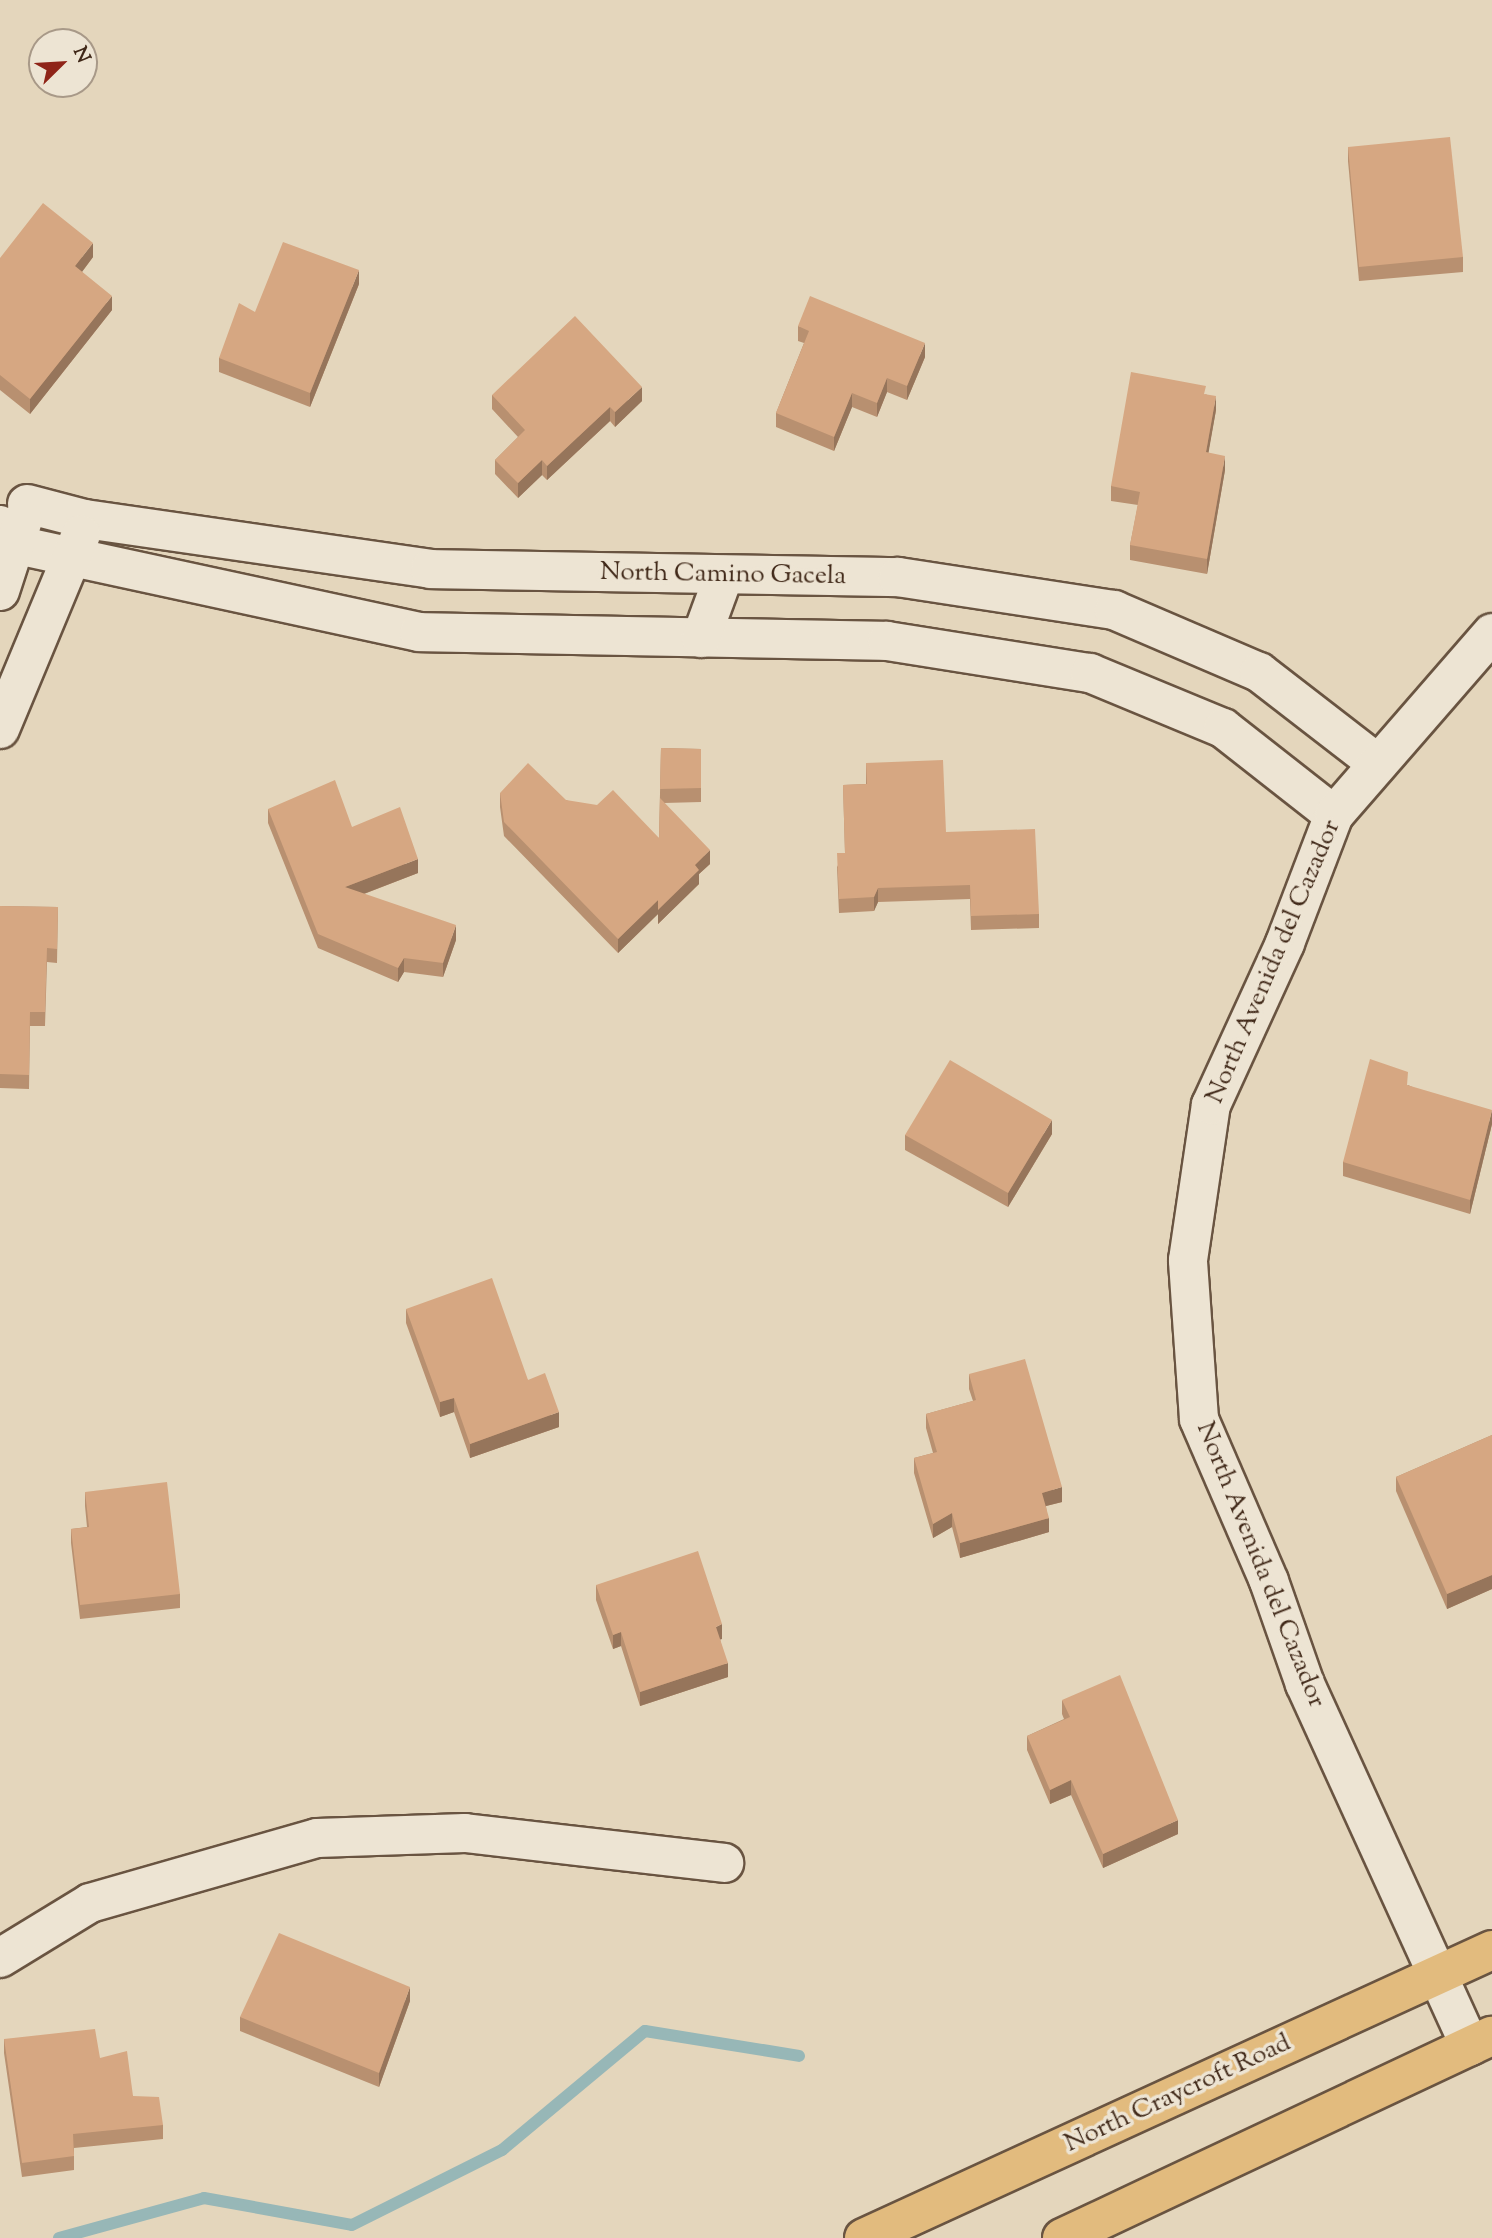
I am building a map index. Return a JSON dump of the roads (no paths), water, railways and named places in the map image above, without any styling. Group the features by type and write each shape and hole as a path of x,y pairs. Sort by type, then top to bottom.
{"main road":[{"name":"North Craycroft Road","path":"864,2238 1492,1950"},
{"path":"1062,2238 1481,2041"}],"street":[{"name":"North Camino Gacela","path":"11,522 85,519 430,569 898,577 1114,610 1259,671 1378,764"},
{"path":"0,729 75,558 85,519"},
{"path":"0,591 11,522 75,558 419,632 887,641 1090,673 1223,727 1335,815"},
{"path":"701,638 724,575"},
{"name":"North Avenida del Cazador","path":"1481,2041 1440,1974 1306,1684 1269,1581 1199,1419 1188,1260 1211,1105 1284,943 1335,815 1492,633"},
{"path":"0,1958 90,1903 317,1838 465,1833 724,1863"}],"waterway":[{"path":"59,2238 204,2198 352,2225 502,2150 645,2031 799,2056"}]}
